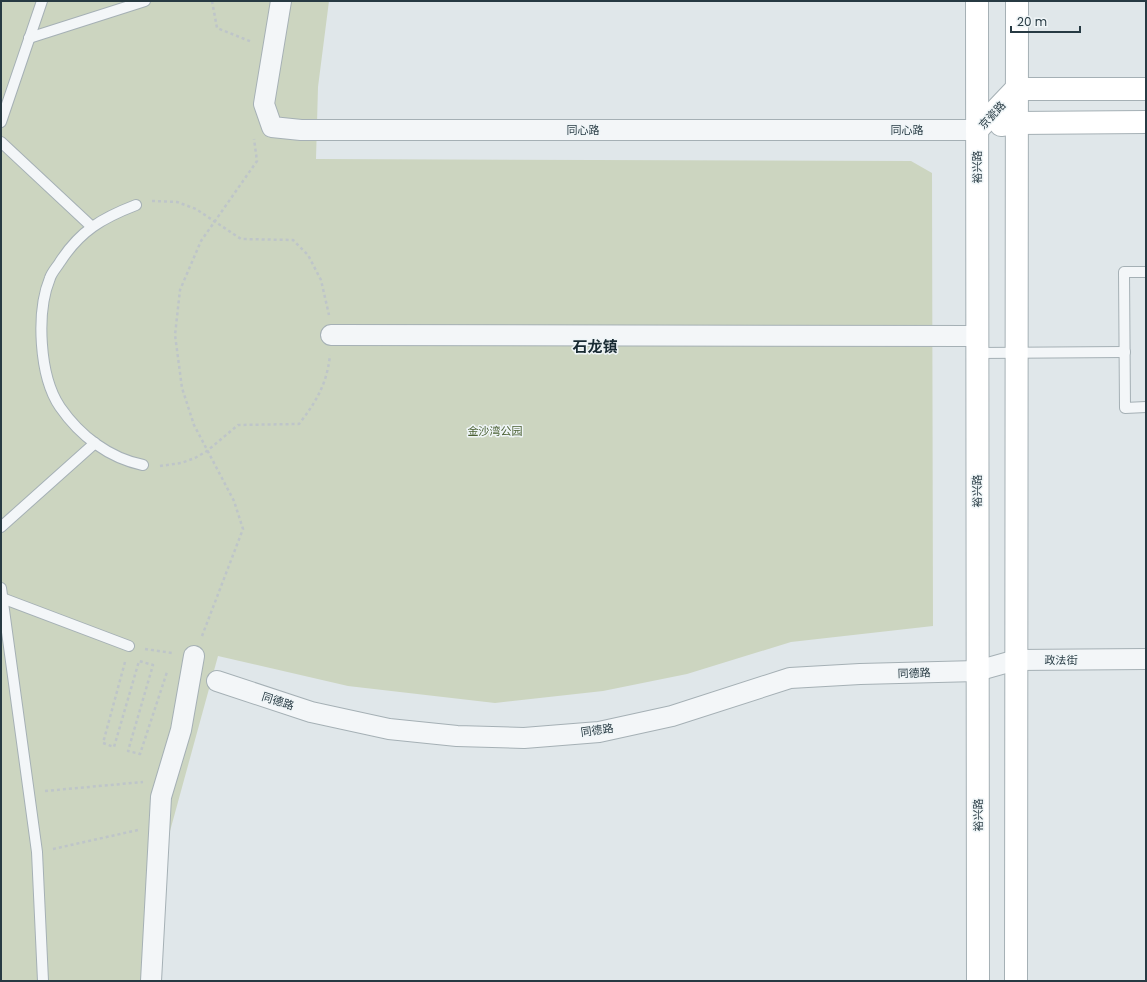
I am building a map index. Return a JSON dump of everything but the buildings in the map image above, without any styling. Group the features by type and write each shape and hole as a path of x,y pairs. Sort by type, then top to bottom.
{"main road":[{"name":"裕兴路","path":"977,1 976,344 978,981"},
{"path":"1016,1 1016,981"},
{"name":"京瓷路","path":"977,130 1016,89"},
{"path":"1016,89 1146,89"},
{"name":"京瓷路","path":"977,130 1016,123 1146,122"}],"street":[{"name":"同心路","path":"281,1 264,104 272,127 301,130 977,130"},
{"path":"331,335 976,344"},
{"path":"151,981 161,797 181,730 194,656"},
{"name":"政法街","path":"977,671 1016,660 1146,659"},
{"name":"同德路","path":"217,681 311,712 389,729 457,736 524,738 599,732 672,716 790,678 860,674 977,671"}],"lane":[{"path":"1,122 42,1"},
{"path":"29,38 144,1"},
{"path":"1,142 91,226"},
{"path":"136,205 109,215 91,226 69,248 50,278 42,312 41,347 48,379 60,406 79,429 101,449 128,462 143,465"},
{"path":"1146,272 1124,272 1125,408 1146,407"},
{"path":"976,344 1016,353 1125,352"},
{"path":"1,527 95,443"},
{"path":"2,593 129,646"},
{"path":"2,593 37,852 44,981"}],"path":[{"path":"212,1 217,28 252,43"},
{"path":"168,670 140,754 128,751 154,665 139,661 114,747 103,743 129,646 194,656 243,529 234,501 194,425 182,388 174,335 180,290 201,241 257,160 253,138"},
{"path":"136,205 154,201 177,202 196,209 241,239 293,240 308,255 321,280 328,307 331,335 328,368 319,396 316,403 299,424 238,425 207,451 181,463 154,467 143,465"},
{"path":"30,793 144,782"},
{"path":"37,852 144,829"}],"green space":[{"name":"金沙湾公园","path":"1,1 329,1 318,87 316,159 911,161 932,173 933,626 791,642 687,674 603,691 495,703 348,686 218,656 164,853 161,981 1,981"}],"district":[{"name":"石龙镇","path":"595,346"}]}
